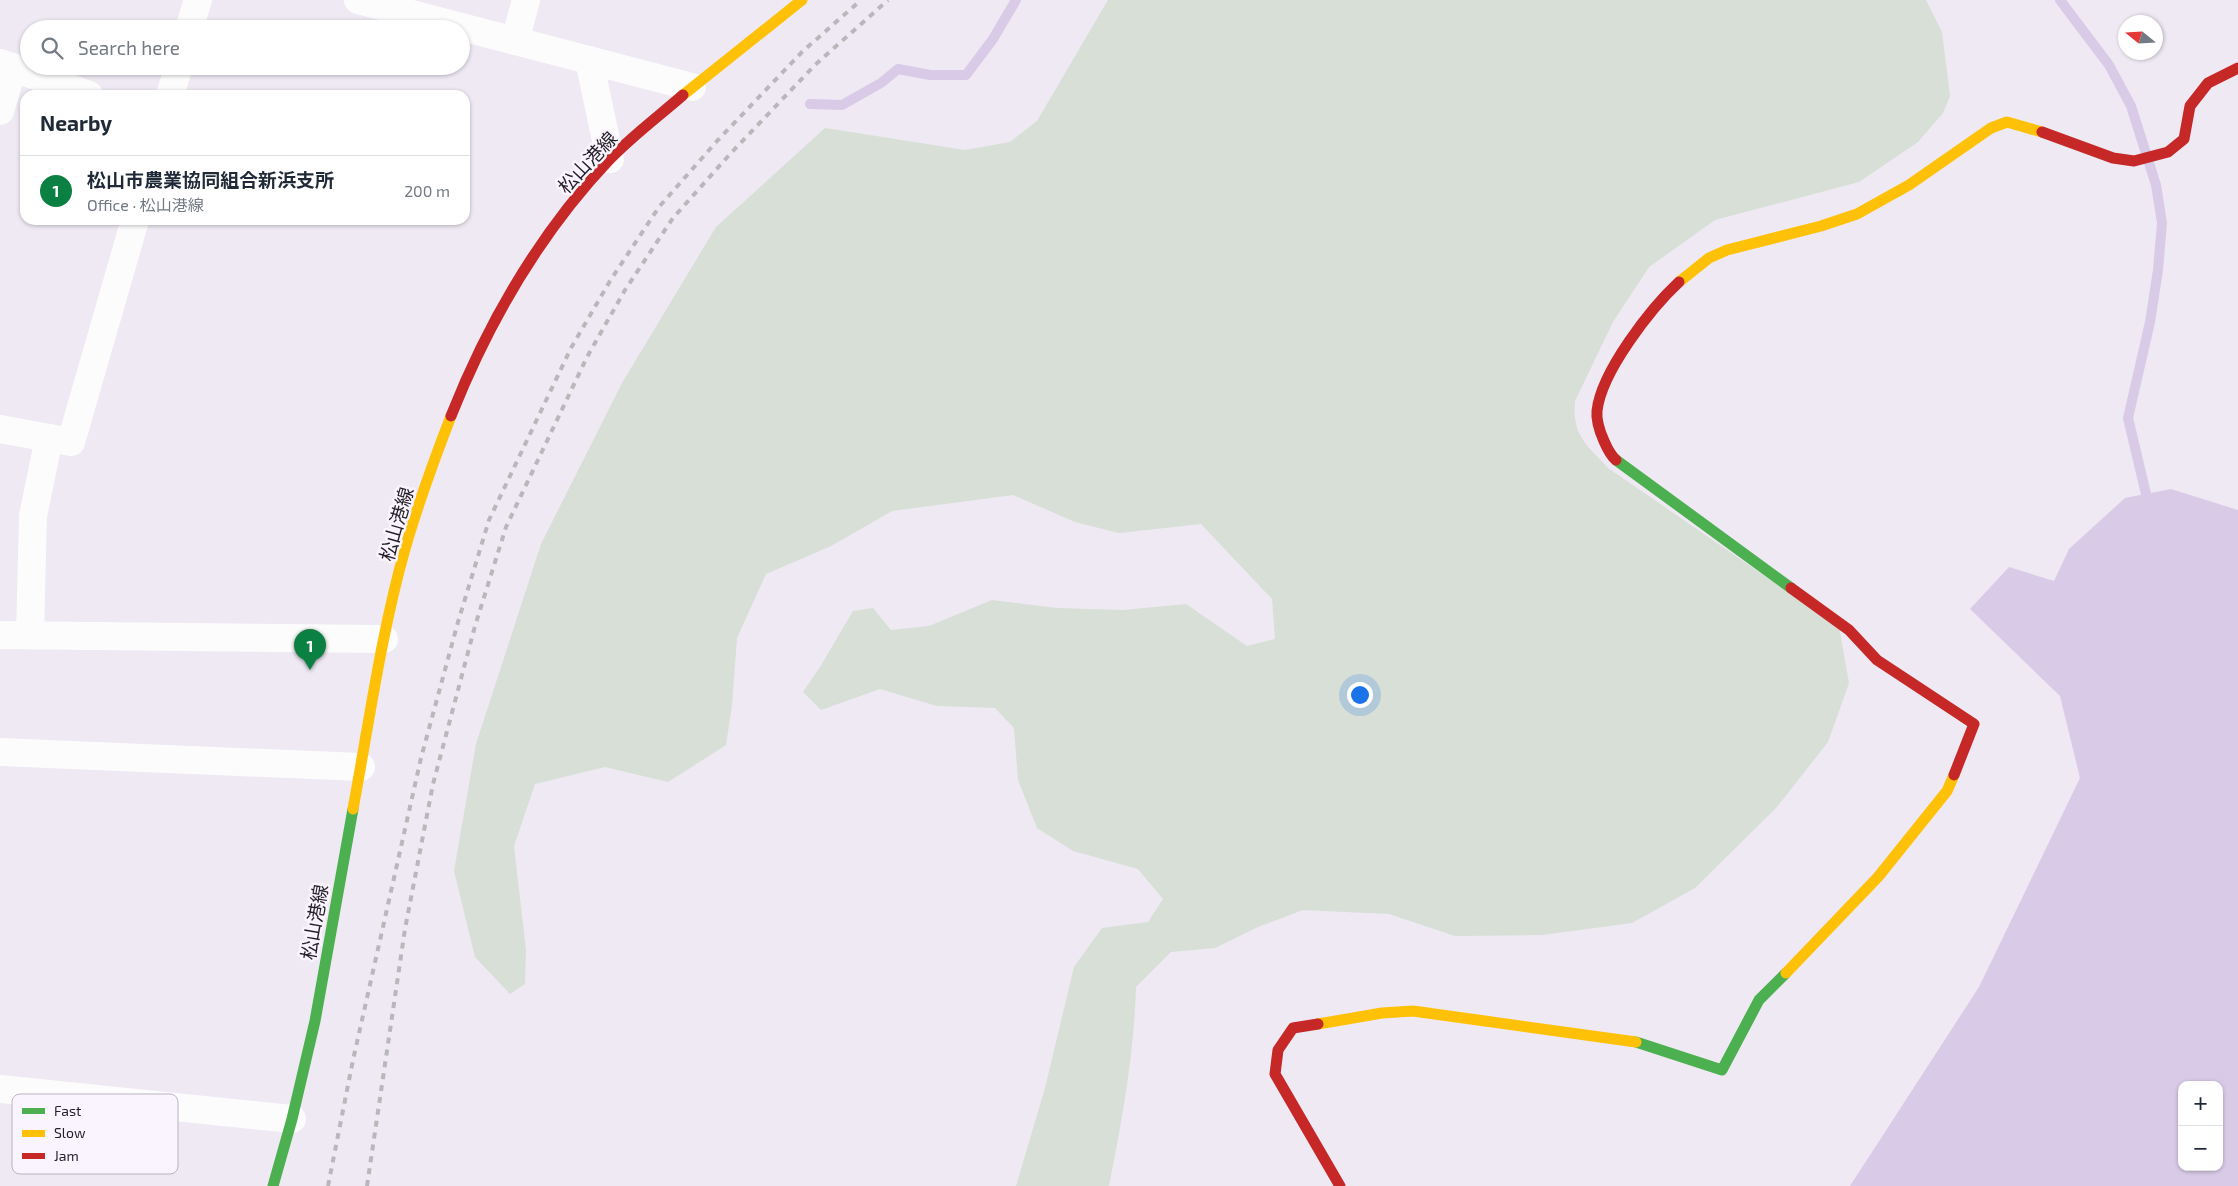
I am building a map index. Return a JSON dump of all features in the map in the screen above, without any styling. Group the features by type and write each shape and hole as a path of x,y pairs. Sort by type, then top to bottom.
{"street":[{"path":"192,20 198,0"},
{"path":"358,0 435,20"},
{"path":"515,41 526,0"},
{"name":"松山港線","path":"273,1186 292,1119 315,1021 384,639 405,550 429,474 464,384 510,292 567,209 610,159 692,88 802,0"},
{"path":"470,29 692,88"},
{"path":"588,60 610,159"},
{"path":"0,111 6,65 20,70"},
{"path":"1340,1186 1275,1074 1274,1057 1282,1041 1292,1028 1382,1013 1413,1011 1628,1040 1722,1070 1758,1000 1878,877 1947,791 1974,724 1877,660 1849,630 1612,456 1601,434 1597,411 1612,371 1642,324 1687,274 1708,258 1757,240 1832,224 1856,214 1879,203 1990,128 2007,122 2028,127 2113,158 2134,160 2168,152 2184,139 2190,106 2208,83 2238,68"},
{"path":"34,75 75,90"},
{"path":"171,90 176,75"},
{"path":"0,429 71,442 133,225"},
{"path":"30,635 33,516 49,438"},
{"path":"0,635 384,639"},
{"path":"0,752 361,767"},
{"path":"0,1089 49,1094"},
{"path":"178,1107 292,1119"}],"shaded area":[{"path":"1108,0 1926,0 1942,32 1950,96 1943,113 1918,142 1859,182 1715,220 1649,267 1613,322 1575,401 1578,431 1582,439 1608,468 1839,627 1849,683 1828,742 1777,807 1695,888 1632,923 1542,935 1455,936 1389,914 1303,910 1258,927 1215,948 1171,952 1136,987 1130,1062 1109,1186 1016,1186 1045,1088 1074,967 1102,928 1148,922 1163,899 1138,869 1073,851 1037,828 1018,780 1014,728 995,708 937,706 880,689 821,710 803,692 853,611 873,608 891,630 929,626 992,600 1057,608 1123,610 1186,604 1247,646 1275,639 1272,599 1201,524 1119,533 1075,522 1013,495 892,511 831,546 766,574 737,638 732,705 726,745 668,782 605,767 535,784 514,846 526,950 525,984 510,994 475,957 454,871 476,744 541,544 622,383 716,227 825,128 965,150 1010,142 1037,121"},
{"path":"2171,489 2238,510 2238,1186 1850,1186 1979,987 2080,778 2060,696 1970,609 2009,567 2054,581 2069,549 2125,498"}],"waterway":[{"path":"810,104 842,105 881,83 898,69 930,75 966,75 993,39 1016,0"},
{"path":"2060,0 2109,65 2131,106 2156,185 2162,223 2158,270 2150,322 2128,418 2146,494"}],"railway":[{"path":"328,1186 353,1060 421,758 458,622 489,520 571,348 610,281 659,207 717,141 802,52 861,0"},
{"path":"367,1186 405,929 433,784 475,626 506,527 587,357 625,290 673,218 731,153 815,65 888,0"}],"traffic: fast":[{"path":"1616,460 1791,588"},
{"path":"273,1186 292,1119 315,1021 353,809"},
{"path":"1636,1042 1722,1070 1759,1000 1786,973"}],"traffic: slow":[{"path":"683,95 802,0"},
{"path":"1679,282 1709,258 1727,250 1821,226 1857,214 1909,185 1991,128 2007,122 2042,132"},
{"path":"353,809 389,613 405,549 432,466 451,416"},
{"path":"1786,973 1878,877 1947,791 1954,775"},
{"path":"1318,1024 1382,1013 1413,1011 1636,1042"}],"traffic: jam":[{"path":"2042,132 2113,158 2134,161 2168,152 2184,139 2190,106 2208,83 2238,68"},
{"path":"451,416 499,313 518,280 560,218 609,160 636,134 683,95"},
{"path":"1616,460 1608,449 1597,419 1601,395 1617,360 1629,342 1655,308 1679,282"},
{"path":"1791,588 1849,630 1877,660 1974,724 1954,775"},
{"path":"1318,1024 1293,1028 1278,1050 1275,1074 1340,1186"}],"place":[{"name":"松山市農業協同組合新浜支所","path":"310,670"}]}
